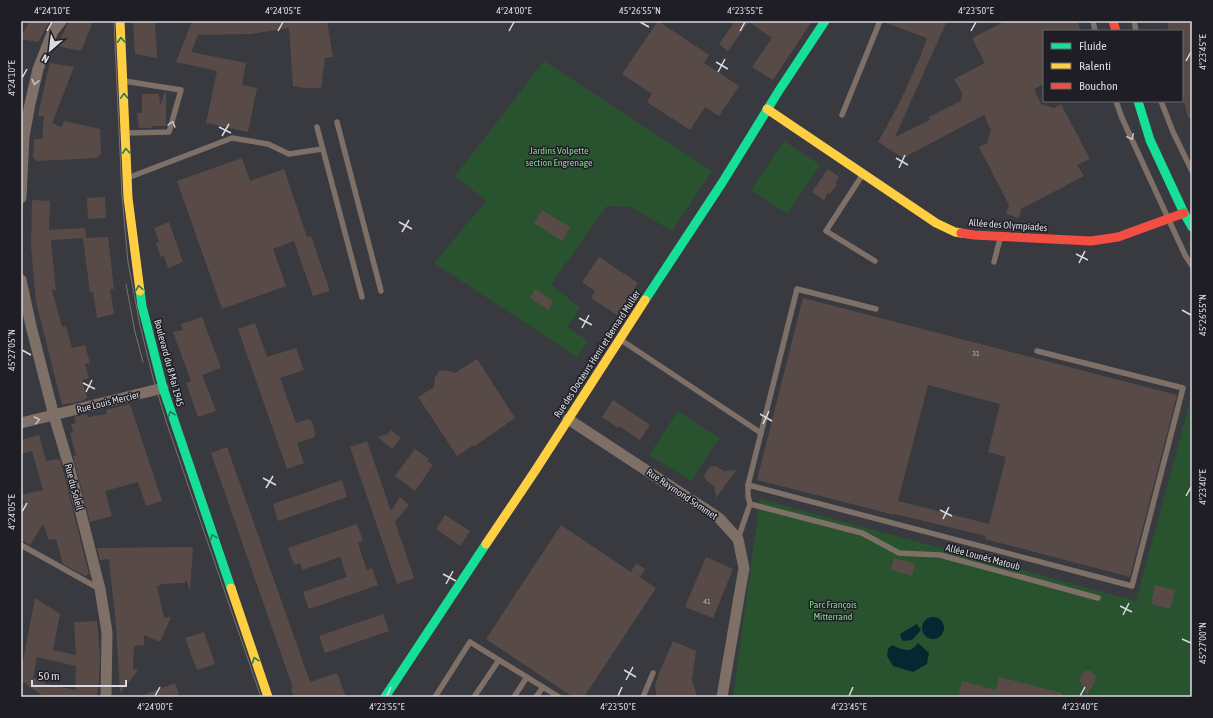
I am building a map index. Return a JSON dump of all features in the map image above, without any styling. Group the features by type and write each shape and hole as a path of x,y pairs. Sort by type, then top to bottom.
{"main road":[{"name":"Boulevard du 8 Mai 1945","path":"120,21 131,227 141,300 163,388 268,697"},
{"name":"Rue des Docteurs Henri et Bernard Muller","path":"385,697 535,472 619,339 722,184 767,109 825,21"},
{"path":"1138,102 1150,140 1192,227"},
{"name":"Allée des Olympiades","path":"767,109 936,223 955,232 974,235 1091,241 1118,237 1184,213"}],"street":[{"path":"21,198 24,136 38,69 53,31 61,21"},
{"name":"Rue du Soleil","path":"21,280 54,416 69,466 100,589 107,632 106,697"},
{"name":"Rue Louis Mercier","path":"21,424 163,388"},
{"name":"Rue Raymond Sommet","path":"568,419 719,518 738,538"},
{"path":"722,697 744,568 738,538"}],"lane":[{"path":"842,115 880,21"},
{"path":"123,80 181,90 170,132 125,133"},
{"path":"1116,102 1122,118 1192,266"},
{"path":"1161,102 1173,132 1192,171"},
{"path":"337,122 381,291"},
{"path":"317,127 362,297"},
{"path":"128,178 232,138 268,144 289,154 322,149"},
{"path":"864,174 826,231 874,261"},
{"path":"994,262 1001,236"},
{"path":"738,538 750,504 748,485 797,288 876,309"},
{"path":"619,339 761,433"},
{"path":"748,485 1132,586 1183,388 1038,351"},
{"name":"Allée Lounès Matoub","path":"750,504 862,533 899,553 940,555 1098,598"},
{"path":"21,546 100,589"},
{"path":"435,697 470,642 557,696"},
{"path":"474,697 499,660"},
{"path":"643,697 653,673"},
{"path":"514,697 527,677"},
{"path":"536,697 543,687"}],"green space":[{"name":"Jardins Volpette section Engrenage","path":"544,61 712,171 672,231 631,207 607,206 551,284 580,308 567,327 588,341 577,357 434,263 486,201 455,176"},
{"path":"784,141 820,165 787,214 751,190"},
{"name":"Parc François Mitterrand","path":"1192,394 1192,697 733,697 760,499 1136,601"},
{"path":"678,411 719,438 691,481 649,455"}],"water":[{"path":"933,617 937,618 943,624 943,632 937,638 933,639 929,638 923,632 922,628 923,624 929,618"},
{"path":"917,624 921,630 912,640 902,641 900,634"},
{"path":"918,643 929,653 927,664 913,672 893,666 887,656 888,649 892,645 909,650"}],"building":[{"path":"30,21 50,21 38,42 21,39 21,36"},
{"path":"69,21 93,21 81,51 57,46"},
{"path":"133,21 155,21 157,58 135,54"},
{"path":"192,21 327,21 333,57 325,58 321,88 304,88 293,86 289,28 250,34 198,35 191,52 246,63 242,85 257,88 248,132 206,123 217,71 176,62"},
{"path":"658,21 709,55 704,63 739,86 719,116 705,107 690,130 647,102 652,94 622,74"},
{"path":"735,21 812,21 773,80 752,67 772,38 749,22 728,51 719,44"},
{"path":"940,21 946,23 895,137 930,120 929,117 961,101 962,93 954,79 985,63 972,38 1006,21 1078,21 1080,30 1043,30 1043,84 1034,89 1041,104 1054,108 1061,104 1090,159 1077,165 1084,176 1021,209 1019,218 1006,214 1009,205 979,147 987,143 991,130 984,115 903,158 878,142 905,91 927,38 884,22"},
{"path":"1167,21 1192,21 1192,118 1188,118 1183,96 1183,30 1169,30"},
{"path":"50,63 74,67 52,123 61,127 64,121 100,129 101,154 97,158 37,161 33,158 34,139 42,139 44,117 38,115"},
{"path":"165,92 166,126 139,128 137,113 142,113 142,94 159,94 160,105"},
{"path":"242,158 250,181 284,169 307,237 311,236 330,291 313,296 294,241 273,249 286,286 222,309 177,181"},
{"path":"828,169 839,177 835,183 837,184 830,194 828,193 824,200 812,192"},
{"path":"105,197 106,218 88,219 87,198"},
{"path":"32,200 50,201 49,230 85,228 86,238 108,237 114,289 110,289 114,314 97,318 93,292 90,292 83,238 51,240 56,290 52,290 62,327 66,326 72,348 85,345 90,363 85,364 89,378 82,380 87,398 70,404 62,405 36,302 31,247"},
{"path":"542,210 570,227 562,241 534,223"},
{"path":"169,222 183,262 168,268 164,256 161,257 156,243 159,242 154,228"},
{"path":"599,257 638,283 617,315 591,298 595,291 582,282"},
{"path":"535,289 553,301 548,310 530,298"},
{"path":"803,298 1177,395 1130,577 985,539 986,536 895,515 757,480","holes":["928,385 1000,404 988,452 1006,457 989,524 898,501"]},
{"path":"202,317 221,368 202,375 216,411 198,417 186,383 191,381 173,332 183,330 181,324"},
{"path":"255,323 267,357 296,348 304,370 280,378 296,423 308,419 311,420 316,435 314,435 315,437 297,443 304,463 287,469 238,329"},
{"path":"477,359 515,418 475,446 474,445 457,456 418,397 434,387 435,377 439,371 445,370 455,373"},
{"path":"613,400 650,425 640,440 602,417"},
{"path":"130,404 162,501 146,506 138,482 105,491 112,516 90,522 73,456 76,455 70,433 73,432 71,424 76,423 74,417 87,414 88,417 107,414 106,410"},
{"path":"391,430 401,438 392,449 378,437 388,434"},
{"path":"39,435 46,461 60,459 89,574 85,576 63,564 56,539 49,540 43,524 30,545 21,540 21,517 26,508 22,506 25,501 21,498 21,495 43,490 32,451 22,454 21,440"},
{"path":"367,441 391,511 400,497 409,505 395,522 414,578 397,584 350,447"},
{"path":"227,447 310,682 337,673 346,697 294,697 291,689 293,688 211,453"},
{"path":"415,449 429,459 427,461 433,465 415,491 395,476"},
{"path":"715,466 724,471 736,470 716,498 714,486 706,480 704,475 710,467"},
{"path":"342,480 347,497 278,521 273,504"},
{"path":"445,515 470,531 460,546 436,529"},
{"path":"357,524 363,541 358,543 362,556 367,570 372,568 378,585 309,609 303,592 347,577 340,557 302,570 300,563 294,565 288,548"},
{"path":"561,525 631,572 636,563 645,569 640,577 656,588 584,697 573,697 486,639"},
{"path":"193,547 190,591 186,579 185,583 160,584 160,586 157,586 164,618 171,617 160,642 144,635 144,645 134,646 133,669 138,670 120,693 116,625 109,559 100,560 97,548"},
{"path":"706,557 733,569 713,618 685,607"},
{"path":"894,558 915,564 912,576 891,570"},
{"path":"1155,585 1175,590 1170,609 1151,604"},
{"path":"35,598 60,614 53,650 76,655 74,622 97,621 100,655 97,697 44,697 21,680 21,671","holes":["37,657 76,666 75,690 43,683 43,681 33,678"]},
{"path":"383,614 389,631 325,653 319,636"},
{"path":"204,632 215,664 197,670 185,638"},
{"path":"673,641 696,651 692,680 697,697 657,697 655,686"},
{"path":"1085,671 1091,671 1096,676 1095,682 1087,695 1080,681 1081,675"},
{"path":"999,677 1062,693 1062,697 958,697 962,681 996,690"},
{"path":"175,683 180,697 141,697 141,696"}],"tram line":[{"path":"114,21 122,196 128,262 140,325 153,378 167,424 261,697"},
{"path":"126,284 135,332 143,362"}],"traffic: fast":[{"path":"645,300 722,183 780,89 825,21"},
{"path":"1138,102 1150,140 1192,227"},
{"path":"140,291 142,306 163,388 231,588"},
{"path":"385,697 486,544"}],"traffic: slow":[{"path":"120,21 128,198 140,291"},
{"path":"767,109 936,223 955,232 961,233"},
{"path":"486,544 645,300"},
{"path":"231,588 268,697"}],"traffic: jam":[{"path":"1113,21 1116,30"},
{"path":"961,233 1091,241 1118,237 1184,213"}]}
